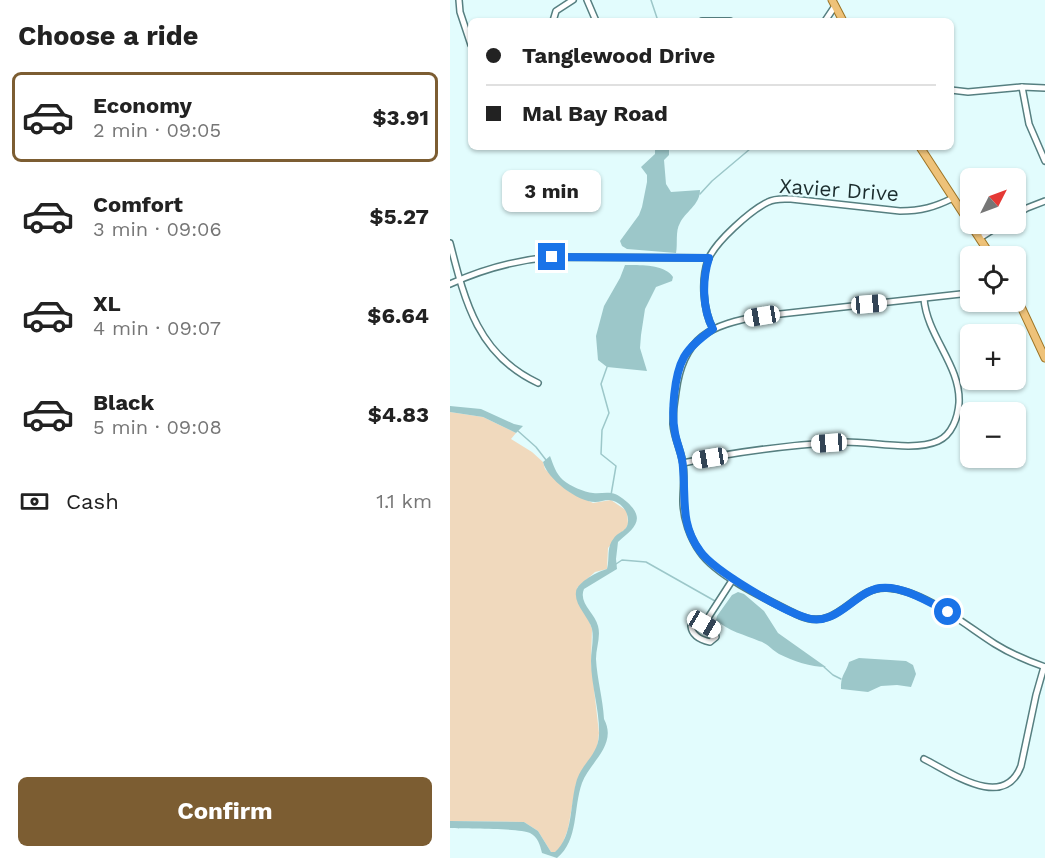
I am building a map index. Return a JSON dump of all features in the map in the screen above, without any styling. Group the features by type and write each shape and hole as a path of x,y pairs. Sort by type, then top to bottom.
{"main road":[{"path":"834,3 842,18"},
{"path":"922,150 985,246"},
{"path":"1023,312 1045,358"}],"street":[{"path":"459,0 460,12 468,36"},
{"path":"554,18 558,9 573,0"},
{"path":"587,0 595,18"},
{"path":"826,18 834,3"},
{"path":"1022,87 1029,124 1045,161"},
{"path":"954,90 1045,88"},
{"name":"Xavier Drive","path":"709,258 722,241 746,218 772,200 791,199 909,211 928,209 953,198"},
{"path":"1026,209 1045,201"},
{"path":"980,238 986,234"},
{"path":"450,243 460,280 478,329 487,343 510,366 538,383"},
{"path":"450,284 506,263 552,257 709,258 705,276 705,300 707,316 713,329"},
{"path":"924,759 985,788 998,788 1008,784 1016,777 1021,766 1036,695 1045,667 1004,650 929,602 897,590 882,588 873,590 834,615 811,619 792,612 733,579 705,559 693,538 684,511 683,463 673,424 678,374 687,352 713,329 733,321 762,316 960,294"},
{"path":"683,463 806,445 845,442 918,445 934,443 944,438 952,427 957,413 958,390 953,373 931,327 924,299"},
{"path":"704,624 733,579"},
{"path":"694,621 704,624 715,632 716,637 710,642 698,638 691,630 694,621"}],"shaded area":[{"path":"450,412 483,417 516,433 511,439 543,462 545,469 568,491 593,503 611,500 627,511 628,524 625,530 608,548 607,569 595,572 577,588 592,629 591,663 599,733 597,749 576,784 568,829 561,848 555,852 551,852 538,831 524,822 450,821"}],"water":[{"path":"655,150 669,150 669,155 664,160 666,184 671,192 700,190 698,200 678,226 676,253 627,249 620,241 639,215 642,207 647,175 641,167 655,154"},
{"path":"625,265 658,267 673,277 672,281 656,287 645,309 640,348 647,371 607,367 598,360 596,336 604,306"},
{"path":"450,406 481,409 523,426 516,433 483,417 450,412"},
{"path":"550,456 557,472 566,482 589,492 618,495 633,508 637,519 633,528 618,542 617,569 584,589 583,599 599,630 596,655 607,737 601,753 582,783 569,842 557,858 542,853 535,837 525,831 450,828 450,821 524,822 538,831 551,852 555,852 561,846 568,829 578,776 596,749 598,742 598,716 591,670 592,629 577,602 576,592 584,581 607,569 610,545 626,528 628,518 625,510 617,502 588,501 564,488 546,469 543,462"},
{"path":"738,592 744,594 764,611 778,633 826,667 808,665 784,657 765,643 731,630 716,620 732,595"},
{"path":"859,658 906,661 913,665 916,674 911,687 881,686 868,692 841,689 842,677 849,662"}],"waterway":[{"path":"651,0 657,18"},
{"path":"700,194 749,150"},
{"path":"607,367 601,384 609,413 602,430 601,454 616,466 611,495"},
{"path":"518,431 536,447 546,460"},
{"path":"616,564 622,560 646,562 715,601"},
{"path":"824,667 841,679"}],"route":[{"path":"552,257 709,258 705,276 705,300 707,316 713,329 692,346 683,358 678,374 673,416 674,431 683,463 683,501 686,521 705,559 733,579 806,618 816,620 834,615 877,588 892,588 904,592 948,612"}]}
